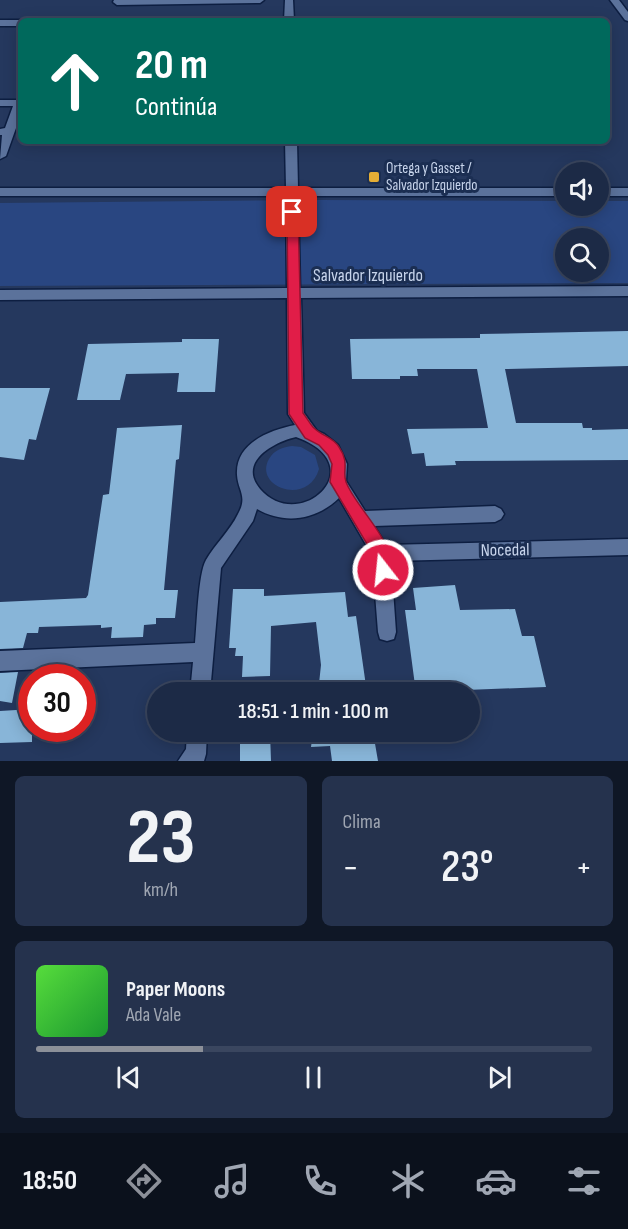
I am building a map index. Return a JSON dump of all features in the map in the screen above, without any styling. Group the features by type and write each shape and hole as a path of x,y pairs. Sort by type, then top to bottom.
{"street":[{"path":"117,2 260,0"},
{"path":"289,0 289,18"},
{"path":"614,0 628,18"},
{"path":"0,23 18,23"},
{"path":"0,103 18,103"},
{"path":"0,156 4,131 18,106"},
{"path":"291,144 296,414 310,434"},
{"path":"0,192 555,192"},
{"path":"609,192 628,192"},
{"name":"Salvador Izquierdo","path":"0,295 628,291"},
{"path":"282,432 296,414"},
{"path":"296,431 310,434 325,441 334,451 340,464 338,482 334,491 324,502 309,509 293,512 262,503 252,493 246,474 250,456 257,445 282,432 296,431"},
{"path":"338,482 381,553 387,632"},
{"path":"201,682 212,566 247,516 252,493"},
{"name":"Nocedal","path":"324,502 357,512 495,513"},
{"path":"247,516 272,507"},
{"name":"Nocedal","path":"381,553 628,547"},
{"path":"0,661 204,652"},
{"path":"189,761 195,754 196,742"}],"shaded area":[{"path":"318,200 555,201 555,216 609,216 609,201 628,201 628,283 0,286 0,203"},
{"path":"292,446 301,447 315,455 319,469 313,481 294,490 284,489 275,484 269,478 266,469 273,453"}],"building":[{"path":"628,331 628,366 505,369 516,423 582,423 583,428 592,428 592,430 628,429 628,460 455,461 456,465 426,466 424,453 412,454 407,429 488,428 477,369 417,369 418,376 400,376 400,379 352,379 350,339 480,338 480,334"},
{"path":"182,339 219,339 215,392 177,392 179,373 126,374 120,400 77,400 88,344 182,342"},
{"path":"0,388 50,388 36,440 29,439 24,460 0,457"},
{"path":"182,425 179,459 176,460 164,590 178,590 175,618 156,618 156,624 144,625 143,637 111,638 112,627 101,628 101,625 39,627 38,633 27,633 23,648 0,649 0,602 86,598 88,595 103,495 109,494 117,428"},
{"path":"455,585 460,610 515,609 522,636 534,636 546,687 480,689 480,682 415,682 405,610 416,610 413,588"},
{"path":"233,589 264,589 264,596 345,592 348,617 356,616 365,682 319,682 321,665 316,622 271,626 270,676 242,677 243,656 235,656 236,648 229,648"},
{"path":"18,672 12,703 0,701 0,673"},
{"path":"18,710 18,742 32,742 0,743 0,711"},
{"path":"240,742 270,742 271,761 240,761"},
{"path":"312,742 375,742 378,761 332,761 330,746 311,747"}],"place":[{"name":"Ortega y Gasset / Salvador Izquierdo","path":"374,177"}],"route":[{"path":"292,212 296,414 310,434 325,441 334,451 340,464 338,482 381,553 383,570"}]}
